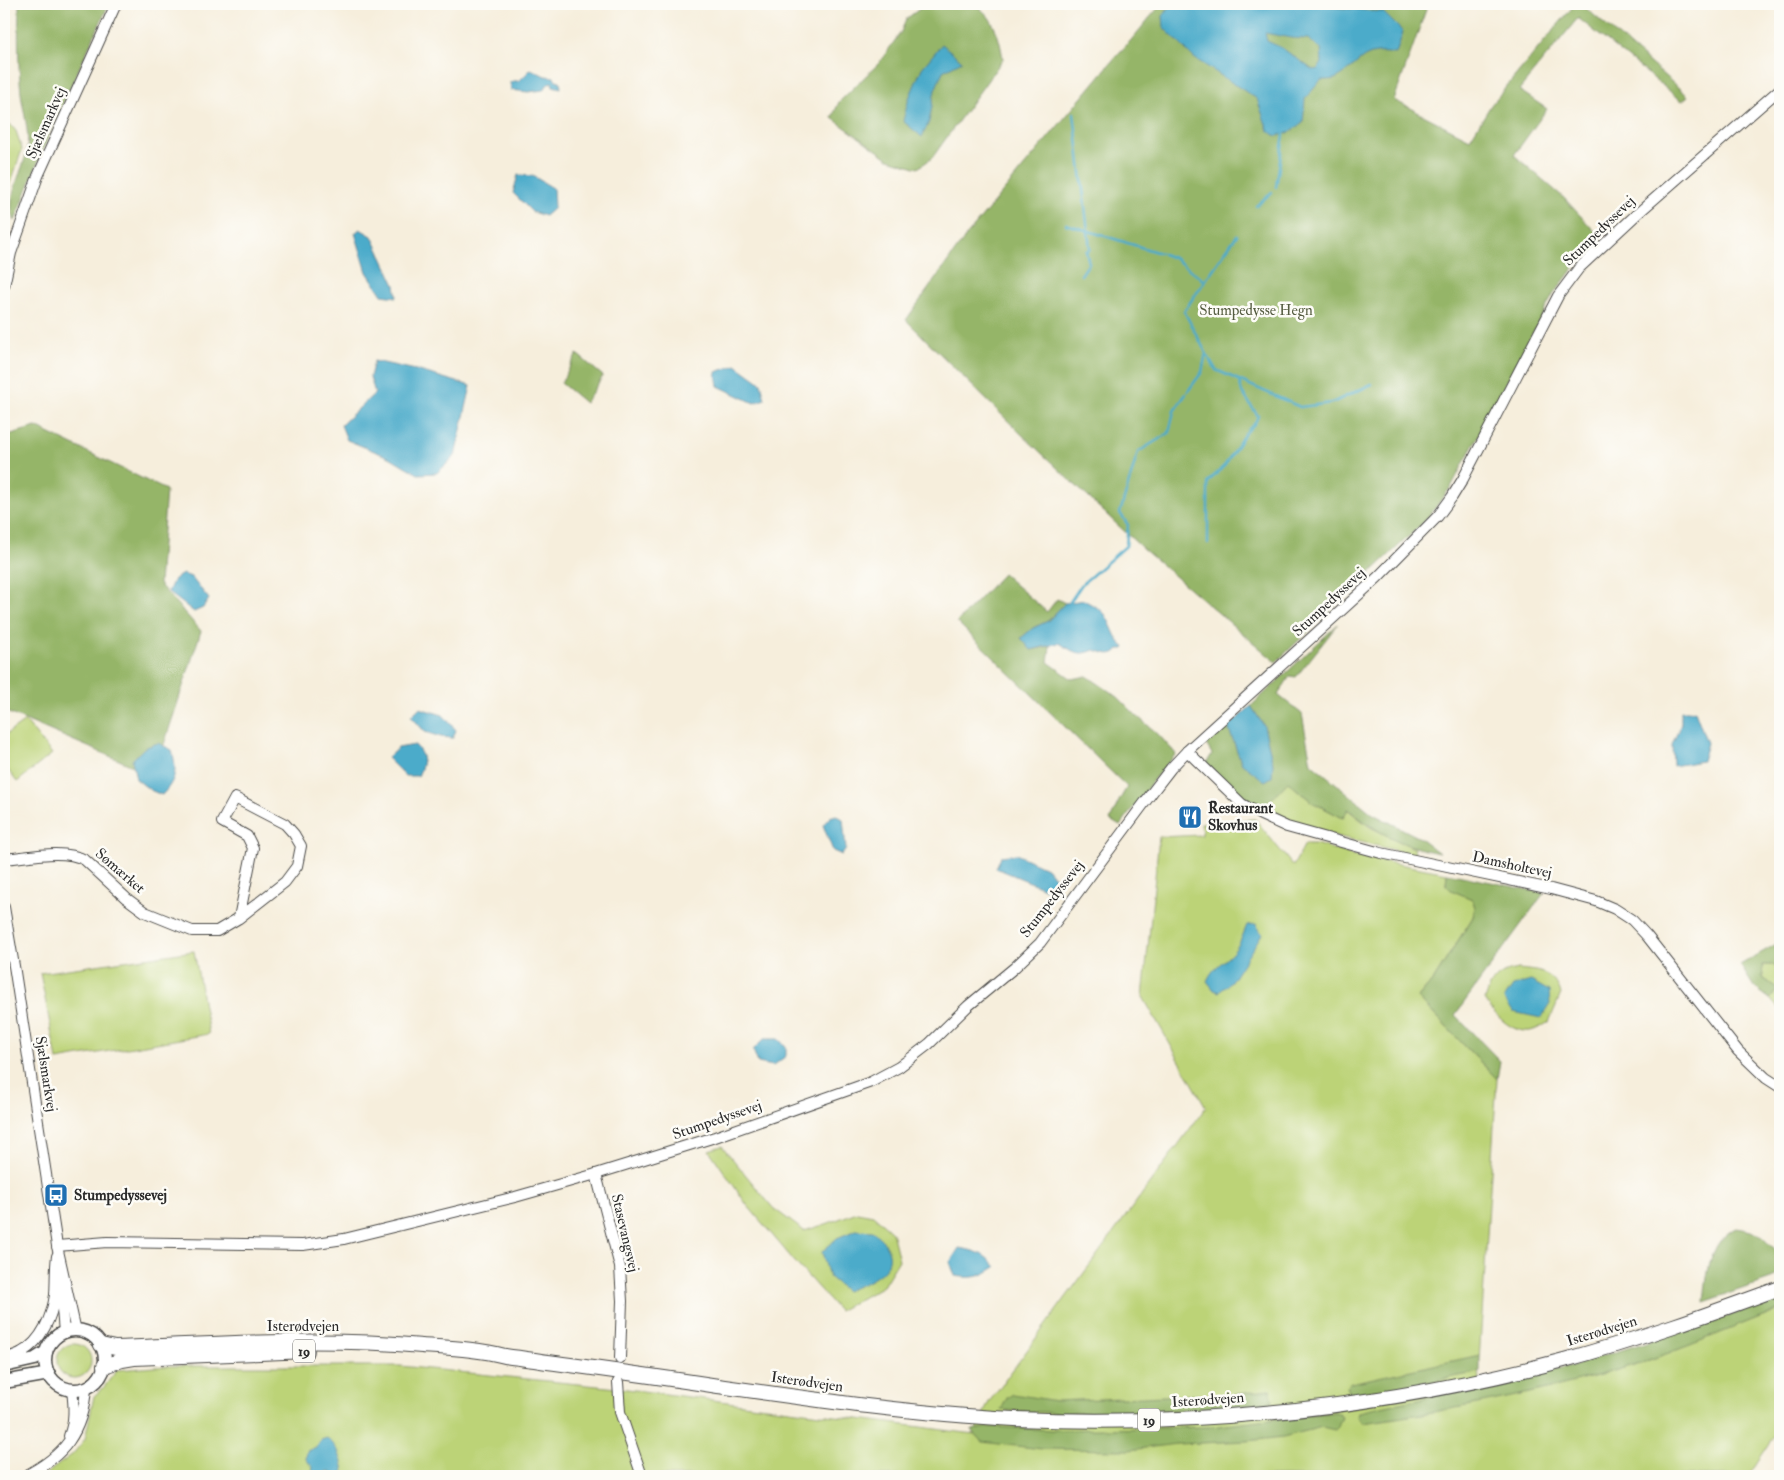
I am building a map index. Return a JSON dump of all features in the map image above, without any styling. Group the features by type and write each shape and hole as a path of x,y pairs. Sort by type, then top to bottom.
{"highway":[{"name":"Isterødvejen","path":"101,1345 115,1348 264,1342 407,1344 489,1352 505,1356 853,1405 942,1414 1017,1419 1198,1418 1293,1410 1378,1398 1475,1381 1564,1360 1639,1337 1780,1288"},
{"name":"Isterødvejen","path":"104,1366 134,1358 321,1351 413,1351 488,1357 505,1356"}],"main road":[{"name":"19","path":"70,1332 88,1334 101,1345"},
{"path":"70,1332 57,1337 50,1344 46,1352 48,1374 57,1384 72,1390 86,1388 99,1378 105,1358 101,1345"},
{"path":"4,1366 35,1359 46,1352"},
{"path":"4,1382 48,1374"}],"street":[{"name":"Sjælsmarkvej","path":"4,286 12,253 38,176 116,4"},
{"name":"Stumpedyssevej","path":"57,1251 107,1242 302,1245 353,1237 515,1197 715,1138 871,1082 899,1067 929,1044 968,1006 1014,968 1040,943 1154,790 1187,751 1378,578 1438,516 1463,479 1558,296 1579,268 1637,214 1780,89"},
{"name":"Damsholtevej","path":"1187,751 1242,804 1287,827 1381,853 1554,890 1596,901 1615,909 1632,920 1647,936 1738,1050 1766,1078 1780,1086"},
{"name":"Sømærket","path":"4,858 63,854 80,857 126,898 145,912 192,931 217,931 239,918 285,882 297,866 301,846 285,824 235,798 222,822 247,836 253,848 239,918"},
{"name":"Sjælsmarkvej","path":"4,907 70,1332"},
{"name":"Stasevangsvej","path":"596,1174 620,1267 622,1301 620,1358"},
{"name":"Sjælsmarkvej","path":"4,1359 23,1352 46,1326 51,1314 55,1294 54,1270 57,1251"},
{"path":"618,1382 620,1412 642,1476"},
{"path":"25,1476 48,1462 67,1445 80,1424 86,1388"},
{"path":"58,1454 68,1437 73,1421 72,1390"}],"green space":[{"path":"19,4 109,4 51,129 15,221 12,213 13,195 25,159 28,143 19,71"},
{"path":"926,4 968,4 984,11 994,26 1003,59 932,158 918,168 889,159 832,118 839,102 879,63 901,32 906,19"},
{"name":"Stumpedysse Hegn","path":"1162,4 1428,4 1394,100 1470,139 1491,105 1572,8 1568,4 1581,4 1688,96 1682,101 1578,18 1519,90 1547,109 1514,155 1563,197 1602,239 1575,266 1553,295 1451,487 1425,521 1276,662 1141,547 1017,430 906,320 966,236"},
{"path":"4,123 9,123 16,131 22,149 4,204"},
{"path":"577,354 603,376 585,403 561,383"},
{"path":"36,427 166,490 159,584 201,631 154,775 4,711 4,436"},
{"path":"1003,574 1047,612 1057,599 1065,603 1048,621 1033,628 1031,650 1050,646 1048,662 1072,679 1087,676 1118,697 1157,733 1176,754 1154,779 1120,826 1110,820 1127,787 957,622"},
{"path":"1338,624 1296,677 1290,676 1278,695 1302,714 1311,763 1373,814 1420,838 1439,853 1413,847 1390,837 1369,825 1348,809 1343,818 1312,802 1288,782 1260,811 1244,801 1206,764 1212,754 1206,744 1228,727 1242,764 1273,764 1264,726 1251,706"},
{"path":"25,721 52,754 17,782 4,765 4,736"},
{"path":"1287,781 1312,802 1343,818 1347,809 1370,827 1414,848 1415,855 1324,833 1260,811"},
{"path":"1255,819 1293,866 1305,844 1316,844 1356,856 1447,873 1446,885 1452,890 1472,899 1475,907 1473,917 1434,979 1418,998 1497,1079 1479,1361 1480,1386 1649,1360 1780,1309 1780,1428 1748,1476 43,1476 73,1454 85,1439 94,1396 104,1387 117,1370 167,1366 400,1366 627,1389 974,1434 989,1402 1206,1107 1143,997 1159,837 1202,835 1201,823"},
{"path":"1447,873 1544,893 1455,1015 1500,1061 1497,1079 1418,998 1434,979 1473,917 1475,907 1472,899 1451,890 1446,885"},
{"path":"1780,942 1780,965 1762,965 1763,978 1778,989 1770,999 1754,987 1740,965"},
{"path":"194,951 209,1034 57,1060 40,973"},
{"path":"1762,965 1780,965 1780,1010 1770,999 1778,989 1763,978"},
{"path":"1518,969 1539,972 1550,977 1558,986 1561,994 1549,1022 1530,1031 1516,1029 1504,1022 1485,1000 1496,978"},
{"path":"722,1146 773,1208 804,1231 857,1212 873,1215 892,1232 899,1260 883,1286 839,1311 747,1205 709,1150"},
{"path":"1737,1228 1751,1231 1764,1238 1775,1249 1780,1257 1780,1275 1704,1302 1708,1270 1715,1249 1728,1233"},
{"path":"1780,1299 1780,1309 1649,1360 1579,1381 1507,1398 1399,1418 1363,1423 1357,1417 1358,1413 1363,1411 1575,1365"},
{"path":"74,1344 86,1349 91,1361 86,1373 74,1378 62,1373 57,1361 62,1349"},
{"path":"1480,1355 1480,1372 1391,1389 1349,1393 1346,1387 1351,1383"},
{"path":"1270,1390 1273,1400 1259,1406 1117,1413 1001,1410 1007,1398 1013,1394 1056,1401 1228,1395"},
{"path":"1335,1412 1342,1417 1335,1430 1322,1427 1283,1437 1247,1441 1177,1444 1129,1450 1042,1449 982,1442 971,1430 993,1427 1052,1430 1210,1427"}],"water":[{"path":"1171,4 1327,4 1332,7 1383,12 1403,32 1396,54 1375,53 1368,55 1337,78 1321,80 1305,99 1303,123 1288,133 1276,136 1268,130 1257,99 1194,58 1164,28 1163,16","holes":["1265,33 1308,39 1321,49 1322,63 1318,69 1313,70 1282,48 1267,41"]},
{"path":"942,44 962,61 943,71 935,90 929,122 922,137 903,121 909,98 922,68"},
{"path":"531,69 545,76 554,77 560,81 561,88 553,86 552,82 543,90 528,92 511,90 510,82 519,81"},
{"path":"518,175 533,176 553,188 554,208 545,216 532,212 513,193"},
{"path":"360,229 372,236 395,285 397,297 382,295 367,272 355,233"},
{"path":"374,361 416,370 471,386 455,456 437,473 418,474 391,458 347,440 341,425 375,393 370,377"},
{"path":"736,365 761,383 765,399 754,403 718,386 716,372"},
{"path":"183,574 191,577 209,599 203,608 194,612 168,592 174,579"},
{"path":"1084,600 1104,613 1116,637 1125,647 1124,649 1119,649 1110,654 1094,650 1080,653 1072,651 1059,643 1031,650 1021,638 1033,628 1048,621 1065,603"},
{"path":"1251,706 1264,726 1273,764 1272,777 1265,781 1242,764 1228,727"},
{"path":"419,708 443,715 456,730 453,738 441,737 425,732 411,716"},
{"path":"1681,711 1695,711 1707,743 1702,761 1673,766 1672,745 1681,724"},
{"path":"158,743 172,750 175,763 171,784 162,795 150,790 136,779 132,760 144,748"},
{"path":"415,745 422,756 421,767 418,776 405,776 387,758 398,748"},
{"path":"836,815 843,819 846,849 842,855 833,851 823,825 830,817"},
{"path":"1016,854 1048,869 1057,881 1049,890 996,868 1001,856"},
{"path":"1256,924 1262,934 1231,982 1219,992 1214,990 1207,981 1213,970 1230,956 1237,947 1247,925"},
{"path":"1531,981 1549,991 1550,1004 1541,1018 1513,1012 1504,999 1513,986"},
{"path":"764,1039 778,1039 786,1046 786,1056 773,1066 758,1063 753,1050"},
{"path":"856,1230 873,1231 882,1240 889,1255 888,1263 878,1275 862,1285 846,1291 829,1277 822,1252 837,1238"},
{"path":"959,1248 980,1253 996,1267 977,1276 955,1276 950,1262"},
{"path":"327,1438 340,1455 344,1476 330,1476 332,1473 329,1471 326,1472 326,1476 312,1476 313,1467 306,1459 307,1451 316,1447 321,1440"}],"waterway":[{"path":"1074,113 1090,249 1086,251 1089,263 1081,275"},
{"path":"1276,187 1284,134"},
{"path":"1256,206 1272,192"},
{"path":"1066,224 1160,253"},
{"path":"1188,391 1202,372 1206,353 1184,311 1237,235"},
{"path":"1163,254 1174,258 1205,281"},
{"path":"1206,353 1216,370 1300,407 1332,403 1372,384"},
{"path":"1239,381 1242,392 1258,416 1255,423 1247,431"},
{"path":"1070,602 1082,584 1126,546 1128,525 1120,513 1138,452 1169,433 1174,411 1186,394"},
{"path":"1208,543 1208,482 1225,465 1245,433"}],"place":[{"name":"Restaurant Skovhus","path":"1190,817"},
{"name":"Stumpedyssevej","path":"56,1195"}]}
